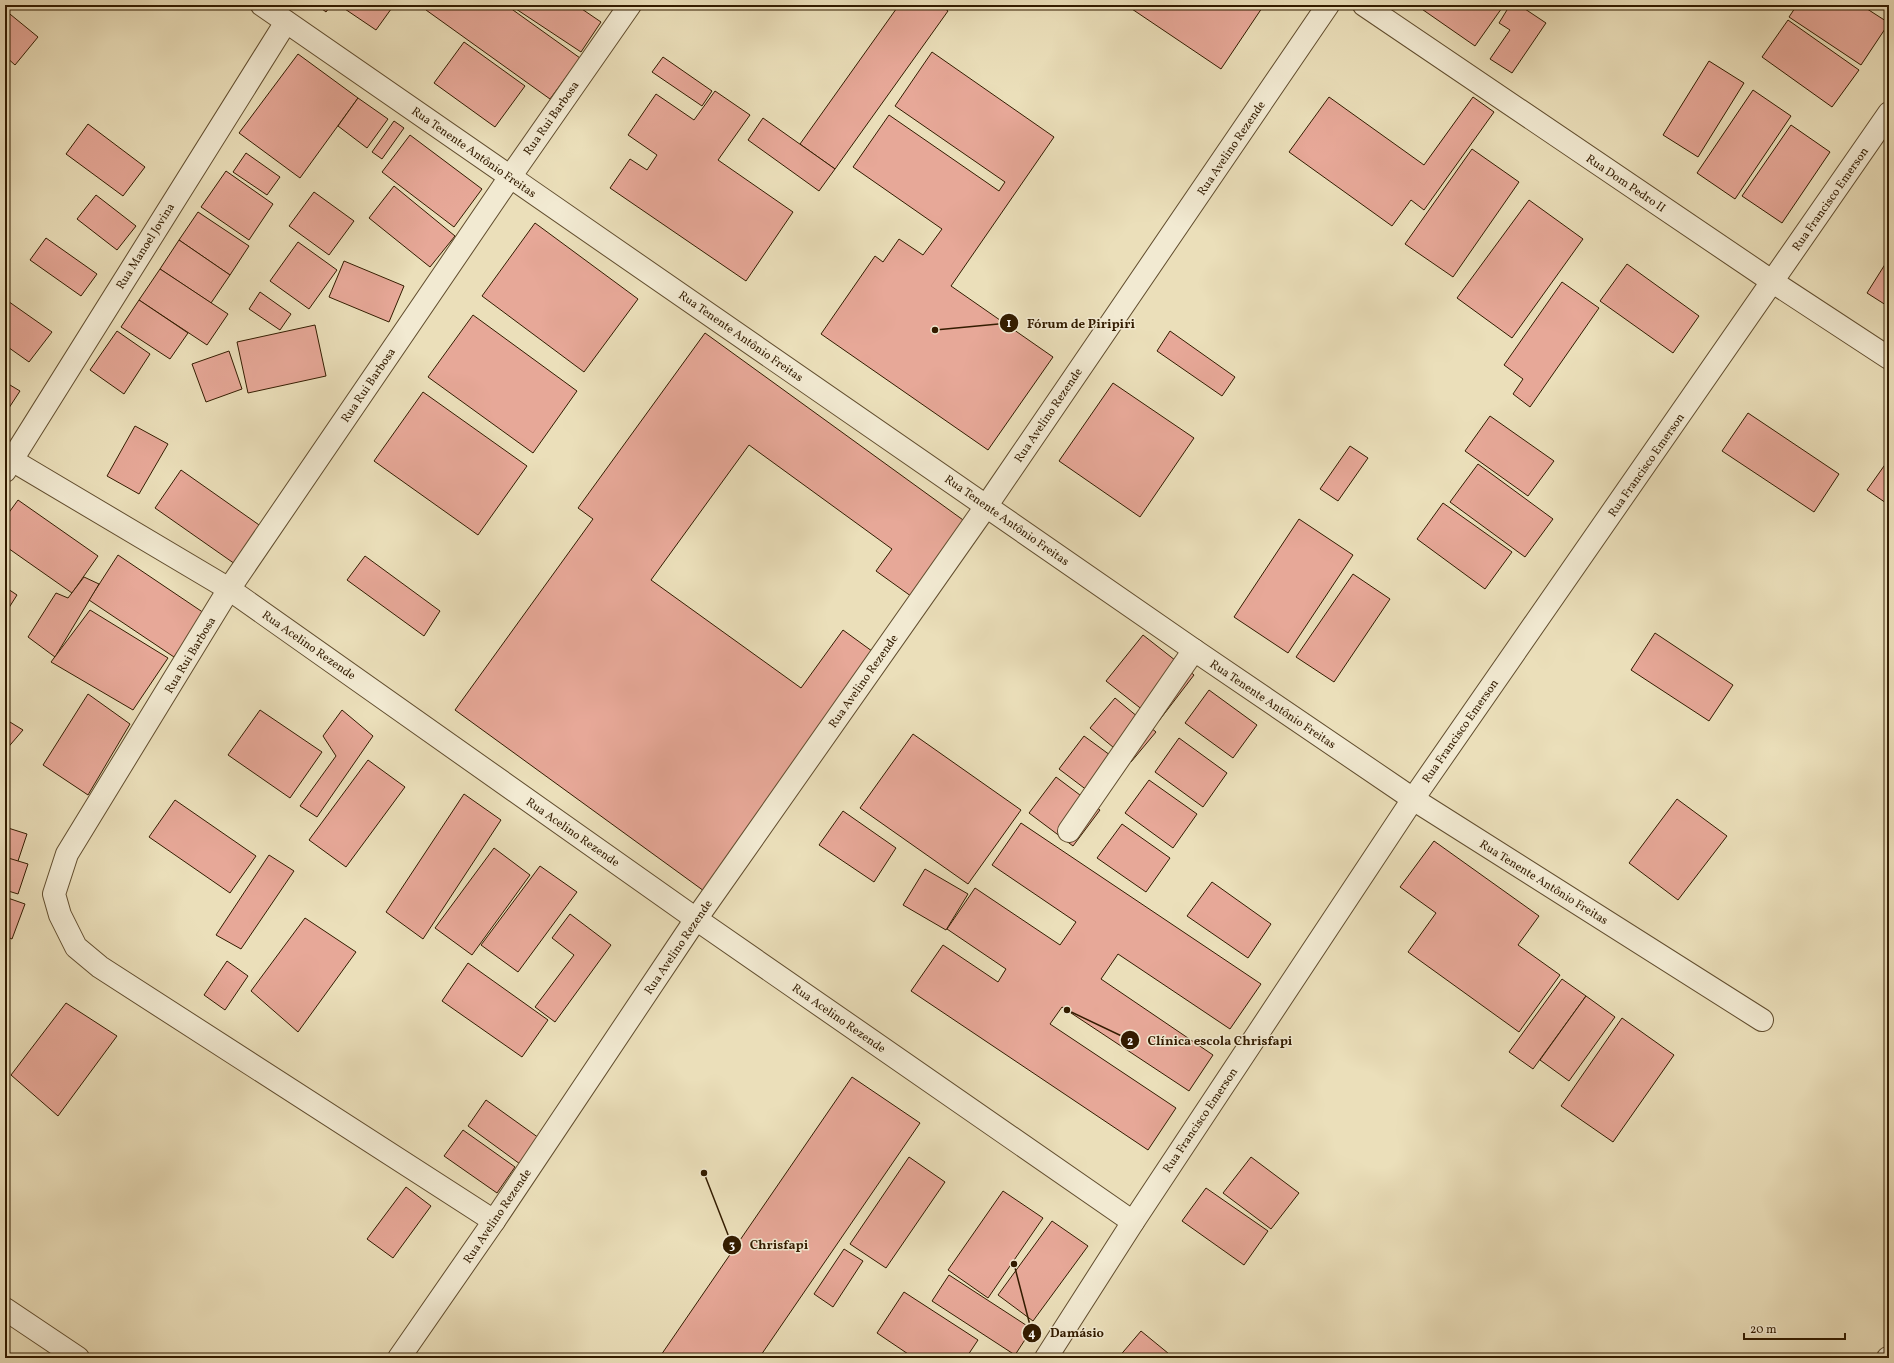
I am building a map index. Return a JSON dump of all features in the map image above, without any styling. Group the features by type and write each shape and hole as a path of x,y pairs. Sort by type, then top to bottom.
{"street":[{"name":"Rua Tenente Antônio Freitas","path":"262,5 1194,650 1413,799 1762,1020"},
{"name":"Rua Rui Barbosa","path":"494,1221 100,967 76,947 60,915 54,894 68,854 229,589 510,177 630,5"},
{"name":"Rua Avelino Rezende","path":"399,1358 494,1221 696,919 986,505 1328,5"},
{"name":"Rua Dom Pedro II","path":"1364,5 1773,282 1889,358"},
{"name":"Rua Manoel Jovina","path":"7,462 286,22"},
{"name":"Rua Francisco Emerson","path":"1046,1358 1133,1222 1413,799 1889,113"},
{"name":"Rua Acelino Rezende","path":"7,462 229,589 696,919 1133,1222"},
{"path":"1069,831 1194,650"},
{"path":"5,1309 78,1358"}],"building":[{"path":"317,5 331,5 326,12"},
{"path":"339,5 394,5 376,30"},
{"path":"430,5 506,5 580,58 550,99 426,10"},
{"path":"510,5 576,5 601,22 581,52"},
{"path":"899,5 940,5 948,11 835,169 800,144"},
{"path":"1126,5 1264,5 1221,69"},
{"path":"1416,5 1504,5 1475,46"},
{"path":"1510,5 1519,5 1546,23 1512,73 1490,59 1510,30 1499,23"},
{"path":"1797,5 1861,5 1889,23 1861,65 1789,17"},
{"path":"5,10 38,37 15,65 5,56"},
{"path":"1788,20 1859,70 1832,107 1762,57"},
{"path":"464,42 525,86 495,127 434,83"},
{"path":"932,52 1054,137 951,286 1053,357 988,450 821,334 875,256 883,262 899,239 923,255 942,229 853,167 889,115 999,191 1005,182 895,106"},
{"path":"298,54 358,98 300,178 239,133"},
{"path":"663,57 712,91 702,106 652,72"},
{"path":"1709,61 1744,83 1698,157 1663,135"},
{"path":"1753,90 1791,116 1735,199 1697,173"},
{"path":"715,91 750,115 718,160 793,212 746,281 610,188 630,159 647,170 657,155 628,135 656,94 694,120"},
{"path":"1329,97 1424,165 1473,97 1494,112 1424,210 1411,200 1392,226 1289,152"},
{"path":"358,98 388,119 367,148 338,126"},
{"path":"763,118 835,169 819,191 748,140"},
{"path":"394,121 404,128 382,159 372,152"},
{"path":"88,124 145,167 123,196 66,154"},
{"path":"1791,125 1830,152 1782,223 1742,196"},
{"path":"410,135 482,189 454,227 382,172"},
{"path":"1472,149 1519,182 1453,277 1405,244"},
{"path":"246,153 280,177 267,195 233,172"},
{"path":"226,171 273,204 249,240 201,207"},
{"path":"394,186 455,236 430,267 369,218"},
{"path":"314,192 354,221 329,255 289,226"},
{"path":"96,195 136,226 117,250 77,219"},
{"path":"1529,200 1583,239 1512,338 1457,298"},
{"path":"198,212 249,246 230,275 179,240"},
{"path":"535,223 638,299 584,372 482,296"},
{"path":"46,238 97,274 81,296 30,260"},
{"path":"179,240 230,275 211,303 160,269"},
{"path":"298,242 337,270 309,309 270,281"},
{"path":"1889,258 1889,307 1867,293"},
{"path":"344,261 404,286 389,322 329,297"},
{"path":"1627,264 1699,316 1673,353 1600,301"},
{"path":"160,269 228,314 207,345 139,300"},
{"path":"1562,282 1599,308 1530,407 1513,394 1523,379 1504,365"},
{"path":"260,292 291,314 280,330 249,309"},
{"path":"5,299 52,332 29,362 5,345"},
{"path":"139,300 188,333 170,359 121,327"},
{"path":"473,315 577,391 533,453 428,377"},
{"path":"315,325 326,376 248,393 237,342"},
{"path":"117,331 150,354 124,394 90,370"},
{"path":"1170,331 1235,377 1222,396 1157,351"},
{"path":"705,333 970,525 915,599 876,571 892,549 749,445 651,580 801,688 843,630 876,654 704,891 455,710 593,519 578,508"},
{"path":"229,351 242,389 206,402 192,364"},
{"path":"5,382 20,391 5,414"},
{"path":"1113,383 1194,438 1140,517 1059,461"},
{"path":"423,392 527,466 478,535 374,461"},
{"path":"1748,413 1839,474 1814,512 1722,451"},
{"path":"1490,416 1554,461 1528,496 1465,451"},
{"path":"135,426 168,444 139,494 107,476"},
{"path":"1350,446 1368,458 1338,501 1320,489"},
{"path":"1889,459 1889,505 1867,490"},
{"path":"1478,464 1553,519 1525,557 1450,502"},
{"path":"181,470 262,527 235,564 155,508"},
{"path":"18,500 98,556 72,593 5,546 5,518"},
{"path":"1443,503 1512,552 1485,589 1417,539"},
{"path":"1299,519 1353,555 1288,653 1234,617"},
{"path":"118,555 204,613 174,657 89,600"},
{"path":"365,556 440,611 424,636 347,580"},
{"path":"1353,574 1390,599 1334,682 1296,657"},
{"path":"84,577 99,584 55,657 28,637 56,593 68,598"},
{"path":"5,587 17,595 5,614"},
{"path":"90,610 168,658 133,710 51,662"},
{"path":"1655,633 1733,685 1709,721 1631,670"},
{"path":"1143,635 1194,675 1158,722 1106,681"},
{"path":"1209,690 1257,725 1233,758 1185,723"},
{"path":"88,694 130,724 88,795 43,765"},
{"path":"1115,698 1156,732 1131,762 1090,728"},
{"path":"260,710 322,752 290,798 228,755"},
{"path":"342,710 373,736 317,817 300,806 336,756 323,736"},
{"path":"5,719 23,730 5,751"},
{"path":"913,734 1021,810 968,884 860,808"},
{"path":"1084,736 1125,766 1100,800 1059,769"},
{"path":"1179,738 1227,773 1203,807 1155,772"},
{"path":"368,760 405,787 346,867 309,840"},
{"path":"1056,777 1100,810 1073,846 1029,813"},
{"path":"1149,780 1197,814 1173,848 1125,813"},
{"path":"464,794 501,820 423,939 386,912"},
{"path":"1677,799 1727,836 1678,900 1629,863"},
{"path":"175,800 256,856 230,893 149,837"},
{"path":"843,811 896,848 874,882 819,845"},
{"path":"1021,823 1261,984 1230,1029 1118,954 1101,979 1213,1055 1189,1091 1062,1007 1050,1024 1176,1108 1148,1150 911,991 943,945 998,982 1006,969 947,929 975,888 1060,945 1076,922 992,865"},
{"path":"1122,824 1170,858 1146,892 1097,858"},
{"path":"5,827 27,834 17,864 5,860"},
{"path":"1434,841 1539,916 1518,945 1560,975 1519,1032 1408,952 1436,913 1400,887"},
{"path":"494,848 530,875 472,955 435,928"},
{"path":"269,855 294,871 241,949 216,935"},
{"path":"5,857 28,864 18,894 5,890"},
{"path":"540,866 577,892 518,972 481,945"},
{"path":"925,869 968,894 946,930 903,905"},
{"path":"1212,882 1271,924 1248,958 1187,916"},
{"path":"5,897 25,904 12,939 5,936"},
{"path":"570,914 611,945 555,1022 535,1007 574,955 552,938"},
{"path":"305,918 356,952 298,1032 251,991"},
{"path":"227,961 248,976 225,1010 204,995"},
{"path":"468,963 548,1020 522,1057 442,1001"},
{"path":"1562,979 1586,996 1533,1069 1509,1052"},
{"path":"1586,996 1615,1017 1569,1081 1540,1060"},
{"path":"66,1003 117,1036 58,1116 11,1075"},
{"path":"1622,1018 1674,1055 1613,1142 1561,1106"},
{"path":"852,1077 920,1123 759,1358 659,1358"},
{"path":"486,1100 539,1138 520,1164 468,1126"},
{"path":"463,1130 515,1167 497,1193 444,1156"},
{"path":"909,1157 945,1182 886,1268 850,1244"},
{"path":"1251,1157 1299,1193 1271,1229 1223,1193"},
{"path":"406,1187 431,1206 393,1258 367,1239"},
{"path":"1206,1188 1268,1231 1244,1265 1182,1221"},
{"path":"1003,1191 1043,1218 988,1298 948,1270"},
{"path":"1052,1221 1088,1246 1033,1321 998,1295"},
{"path":"844,1249 863,1261 833,1307 814,1294"},
{"path":"949,1275 1032,1329 1015,1355 932,1301"},
{"path":"904,1292 978,1340 966,1358 914,1358 877,1333"},
{"path":"1141,1331 1174,1358 1118,1358"}],"place":[{"name":"Fórum de Piripiri","path":"935,330"},
{"name":"Clínica escola Chrisfapi","path":"1067,1010"},
{"name":"Chrisfapi","path":"704,1173"},
{"name":"Damásio","path":"1014,1264"}]}
